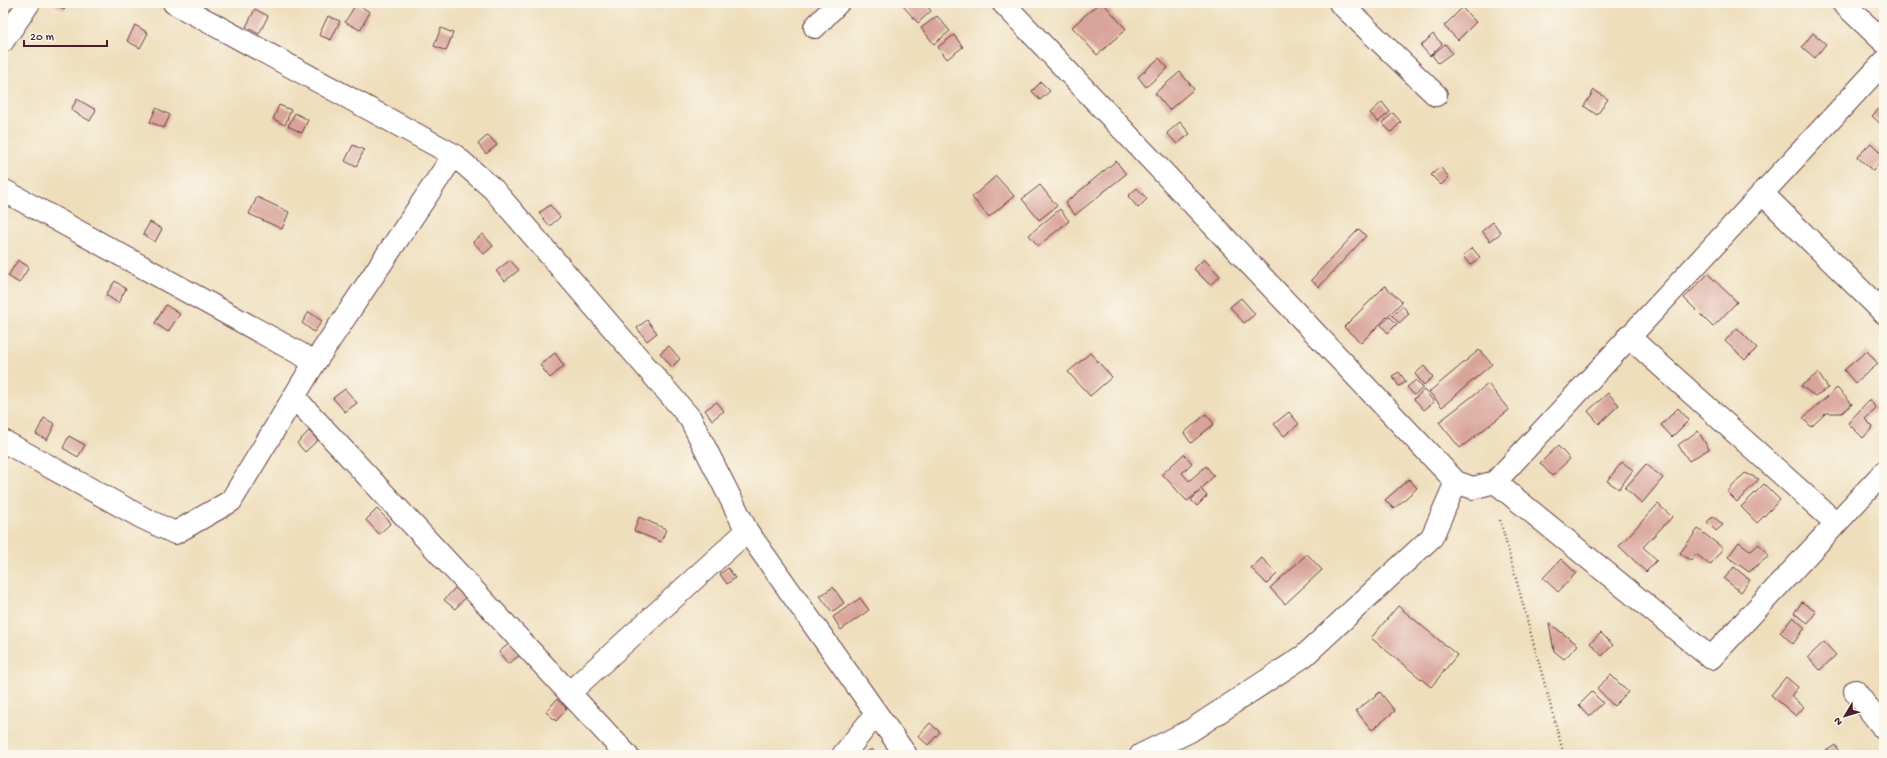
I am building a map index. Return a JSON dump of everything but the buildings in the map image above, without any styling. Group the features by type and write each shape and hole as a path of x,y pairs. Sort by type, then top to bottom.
{"street":[{"path":"3,41 29,3"},
{"path":"174,3 454,155 493,189 690,418 747,531 906,755"},
{"path":"815,26 838,3"},
{"path":"1003,3 1456,482 1473,488 1492,482 1884,62"},
{"path":"1340,3 1436,95"},
{"path":"1843,3 1884,42"},
{"path":"3,441 143,518 175,533 231,501 315,362 454,155"},
{"path":"3,190 315,362"},
{"path":"1762,193 1884,313"},
{"path":"1628,336 1836,523"},
{"path":"294,397 627,755"},
{"path":"1492,482 1711,658 1884,472"},
{"path":"1141,755 1190,731 1304,656 1432,538 1456,482"},
{"path":"569,693 747,531"},
{"path":"1855,691 1884,729"},
{"path":"843,755 876,714"}],"path":[{"path":"1492,482 1564,755"}]}
